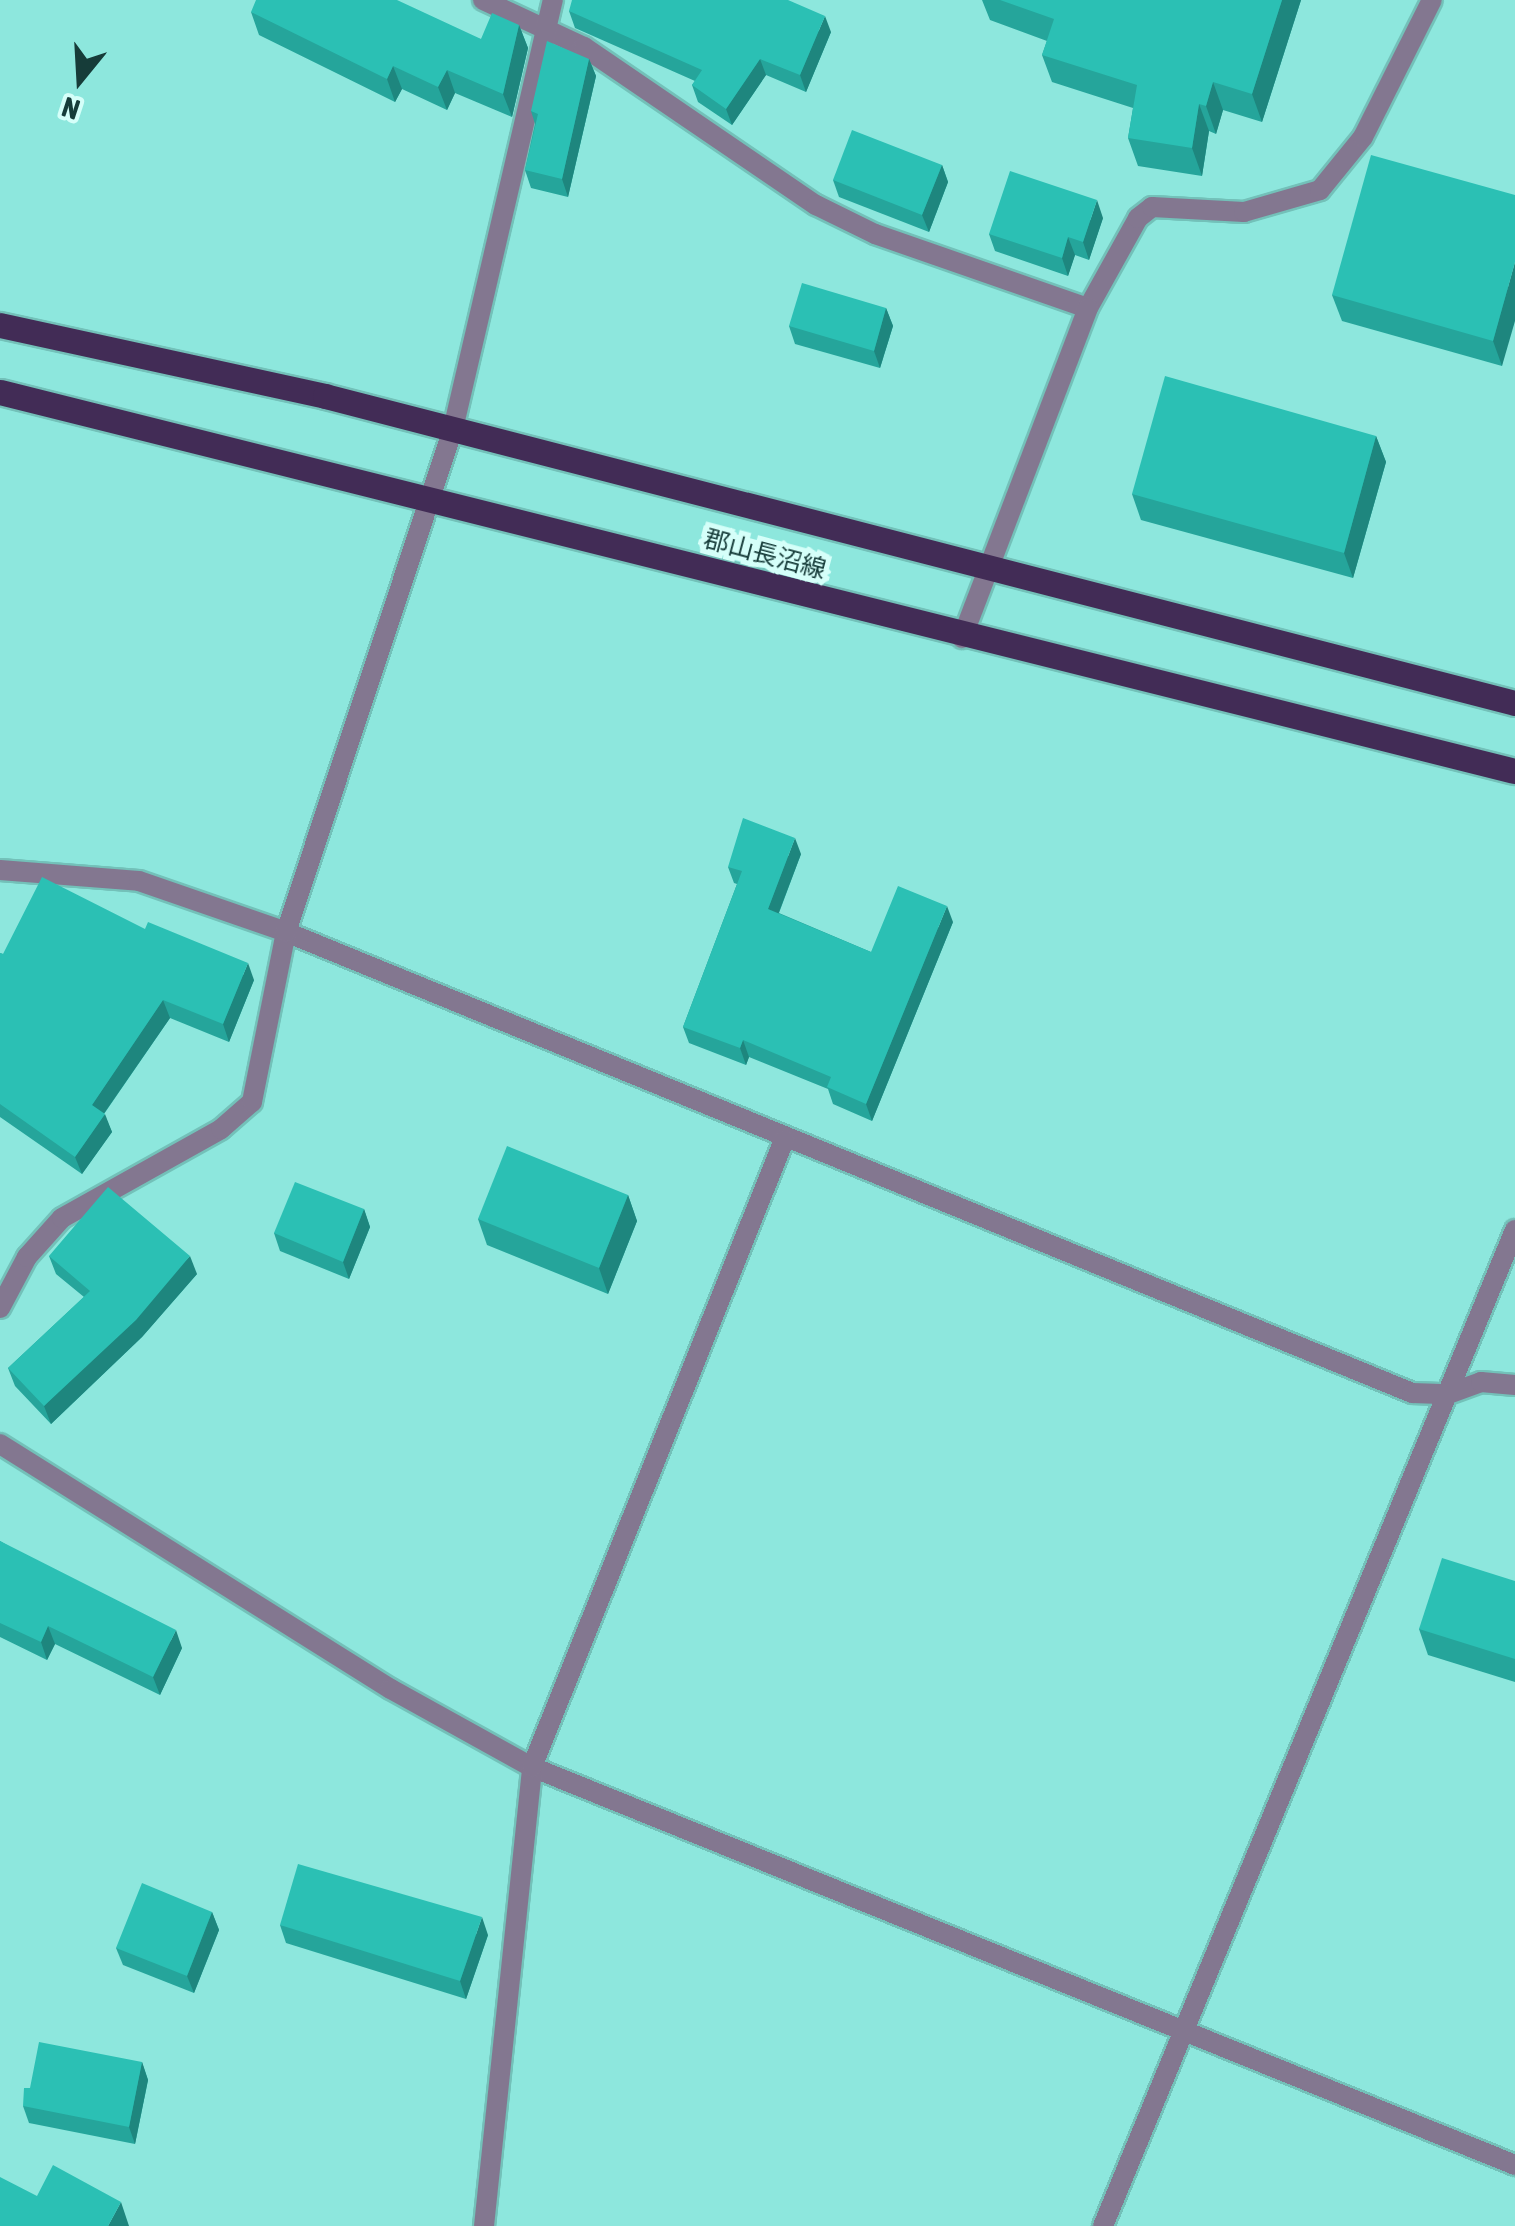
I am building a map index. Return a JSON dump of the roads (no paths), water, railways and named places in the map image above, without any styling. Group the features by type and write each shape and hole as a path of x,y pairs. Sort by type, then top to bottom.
{"main road":[{"name":"郡山長沼線","path":"0,325 453,429 1515,703"},
{"name":"郡山長沼線","path":"0,392 429,497 962,638 1515,772"}],"street":[{"path":"483,0 584,46 816,204 875,234 1088,308"},
{"path":"0,1308 27,1257 62,1218 221,1129 252,1102 286,932 453,429 553,0"},
{"path":"962,638 1088,308 1138,218 1152,208 1244,212 1320,190 1363,137 1432,0"},
{"path":"0,870 138,881 286,932 784,1140 1412,1392 1448,1394 1481,1382 1515,1386"},
{"path":"484,2226 532,1767 784,1140"},
{"path":"1103,2226 1515,1230"},
{"path":"0,1444 391,1689 532,1767 1515,2165"}]}
